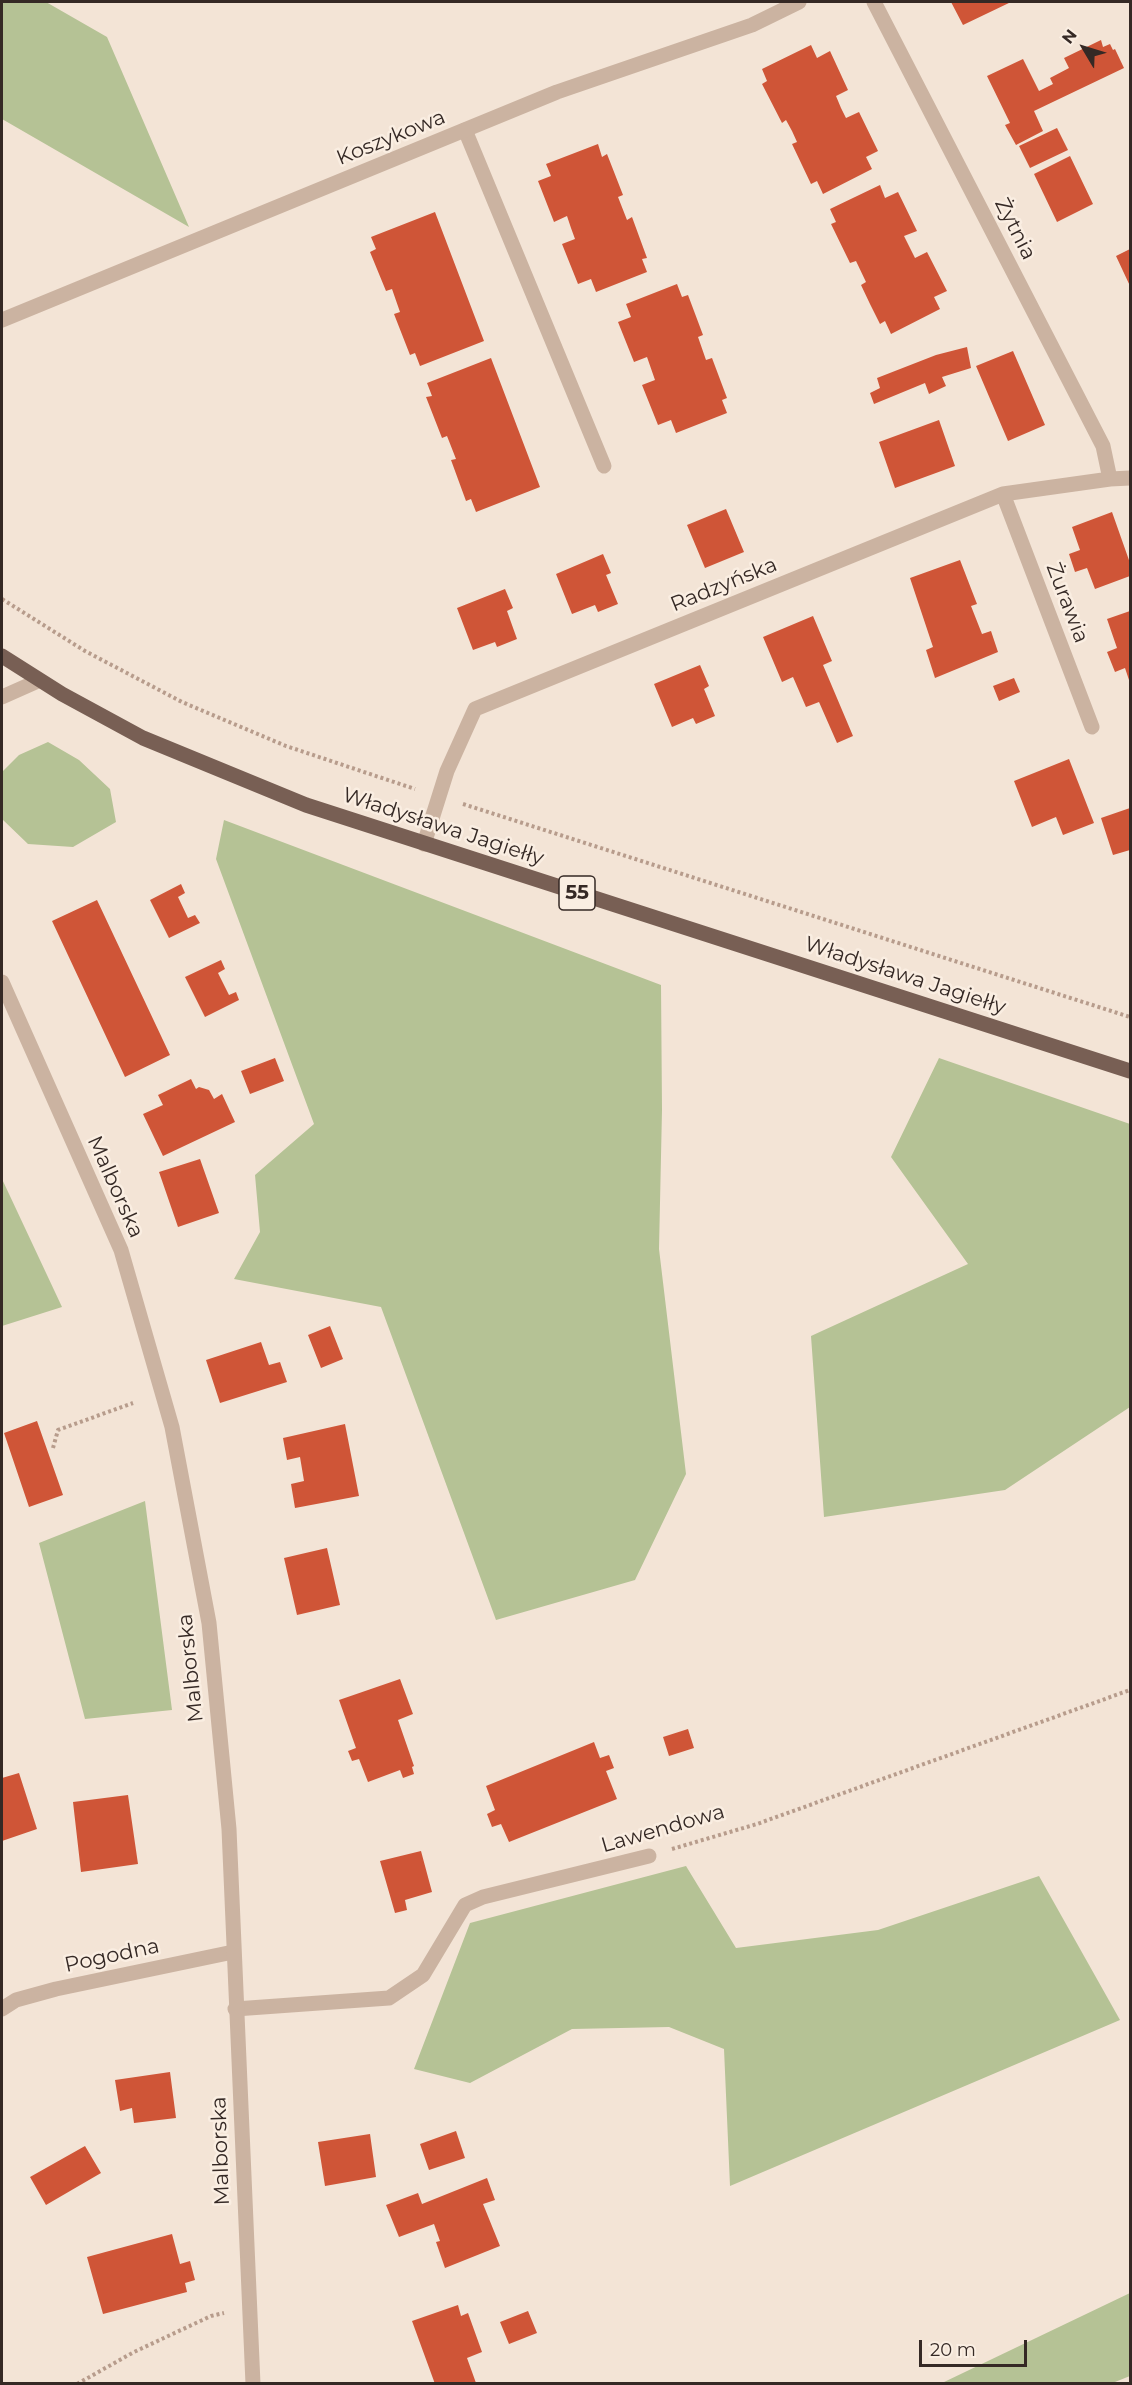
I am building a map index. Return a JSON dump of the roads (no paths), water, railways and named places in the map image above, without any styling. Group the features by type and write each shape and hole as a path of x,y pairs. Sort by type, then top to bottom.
{"main road":[{"name":"Władysława Jagiełły","path":"2,656 38,681 143,738 306,805 1131,1071"}],"street":[{"name":"Koszykowa","path":"2,320 557,92 752,25 799,2"},
{"name":"Żytnia","path":"873,2 1103,446 1110,479"},
{"path":"465,130 604,466"},
{"name":"Radzyńska","path":"424,844 447,771 475,709 1004,494 1131,478"},
{"name":"Żurawia","path":"1004,494 1092,727"},
{"path":"2,697 38,681"},
{"name":"Malborska","path":"2,982 121,1250 172,1427 209,1623 228,1829 253,2384"},
{"name":"Lawendowa","path":"235,2009 389,1998 423,1975 465,1905 483,1897 649,1856"},
{"name":"Pogodna","path":"2,2009 16,2000 56,1989 233,1952"}]}
